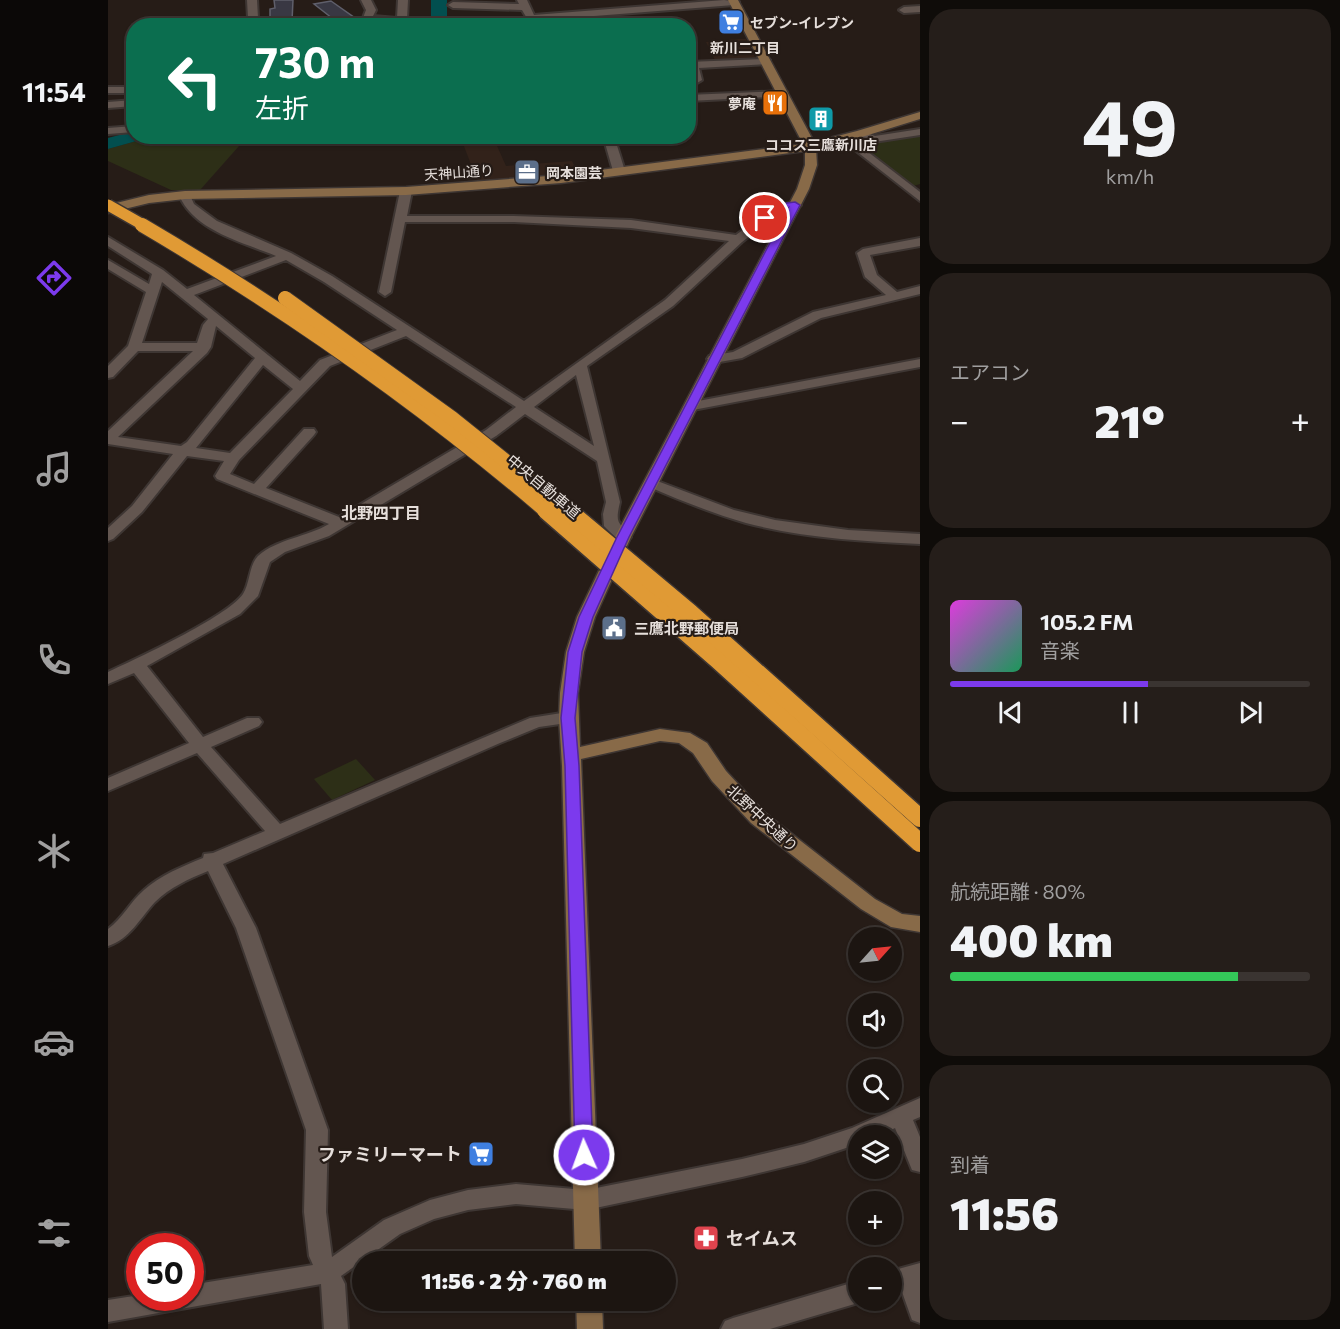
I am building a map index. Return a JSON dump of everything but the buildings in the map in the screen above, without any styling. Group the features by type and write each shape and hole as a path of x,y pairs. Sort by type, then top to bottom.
{"highway":[{"name":"中央自動車道","path":"108,194 267,287 417,390 567,508 794,704 920,818"},
{"name":"中央自動車道","path":"108,207 260,296 328,342 472,450 651,601 920,843"}],"main road":[{"path":"588,1251 572,755 568,718 575,652 586,617 623,537 693,406 714,359 795,205 811,173 814,158 810,146 733,1"},
{"name":"天神山通り","path":"108,207 185,195 406,191 484,186 619,171 810,146 861,134 920,115"},
{"name":"北野中央通り","path":"572,755 660,735 689,740 700,748 735,794 788,843 884,914 898,921 920,924"},
{"path":"589,1311 590,1329"}],"street":[{"path":"252,0 253,18"},
{"path":"366,0 372,10 368,18"},
{"path":"403,0 406,18"},
{"path":"595,0 600,18"},
{"path":"562,18 733,1"},
{"path":"453,3 523,3 530,18"},
{"path":"904,10 920,9"},
{"path":"696,65 766,62"},
{"path":"108,90 126,90"},
{"path":"696,98 783,94"},
{"path":"108,108 126,105"},
{"path":"108,131 126,130"},
{"path":"861,134 874,139 920,132"},
{"path":"846,138 920,198"},
{"path":"611,144 619,171"},
{"path":"385,292 406,191"},
{"path":"185,195 185,199 196,212 236,236 287,256 358,297 604,459"},
{"path":"108,679 234,611 250,596 263,560 268,556 340,524 491,433 580,365 669,303 738,239 778,208 795,205"},
{"path":"400,219 514,219 631,224 738,239"},
{"path":"109,242 159,273 300,388"},
{"path":"895,296 871,277 863,253 920,242"},
{"path":"186,294 287,256"},
{"path":"108,264 151,290"},
{"path":"108,374 134,347 151,290 159,273"},
{"path":"714,359 737,355 817,315 920,290"},
{"path":"108,439 204,347 209,325 216,318"},
{"path":"340,524 222,476 232,458 325,363 409,330"},
{"path":"134,347 204,347"},
{"path":"108,536 137,508 183,451 192,445 258,362 264,358"},
{"path":"693,406 914,364 920,377"},
{"path":"580,365 613,502 610,514 611,526 623,537"},
{"path":"256,489 309,432"},
{"path":"108,439 232,458"},
{"path":"652,483 731,514 772,523 834,532 920,539"},
{"path":"137,665 170,704 199,744 276,832"},
{"path":"108,939 124,927 149,896 173,878 211,859 515,730 536,722 568,718"},
{"path":"108,785 253,722"},
{"path":"211,859 246,928 317,1130 315,1212 320,1256 333,1284 336,1329"},
{"path":"204,1294 327,1273 392,1227 430,1210 468,1200 516,1194 586,1200 804,1153 858,1135 910,1112 920,1163"},
{"path":"906,1277 920,1312"},
{"path":"733,1329 848,1295"},
{"path":"108,1311 126,1308"}],"shaded area":[{"path":"746,39 757,61 716,62 706,42"},
{"path":"463,144 496,144 506,166 572,161 578,173 478,183"}],"green space":[{"path":"920,133 920,184 910,187 855,142"},
{"path":"126,144 241,144 200,190 171,190 108,161 108,149"},
{"path":"356,759 375,780 332,800 314,779"}],"waterway":[{"path":"439,0 439,18"},
{"path":"108,144 126,138"}],"place":[{"name":"セブン-イレブン","path":"731,22"},
{"name":"夢庵","path":"775,103"},
{"name":"ココス三鷹新川店","path":"821,119"},
{"name":"岡本園芸","path":"527,172"},
{"name":"三鷹北野郵便局","path":"614,628"},
{"name":"ファミリーマート","path":"481,1154"},
{"name":"セイムス","path":"706,1238"}],"district":[{"name":"新川二丁目","path":"745,47"},
{"name":"北野四丁目","path":"381,512"}],"route":[{"path":"584,1155 572,766 568,718 575,652 586,617 623,537 693,406 714,359 795,205 782,206 765,218"}]}
